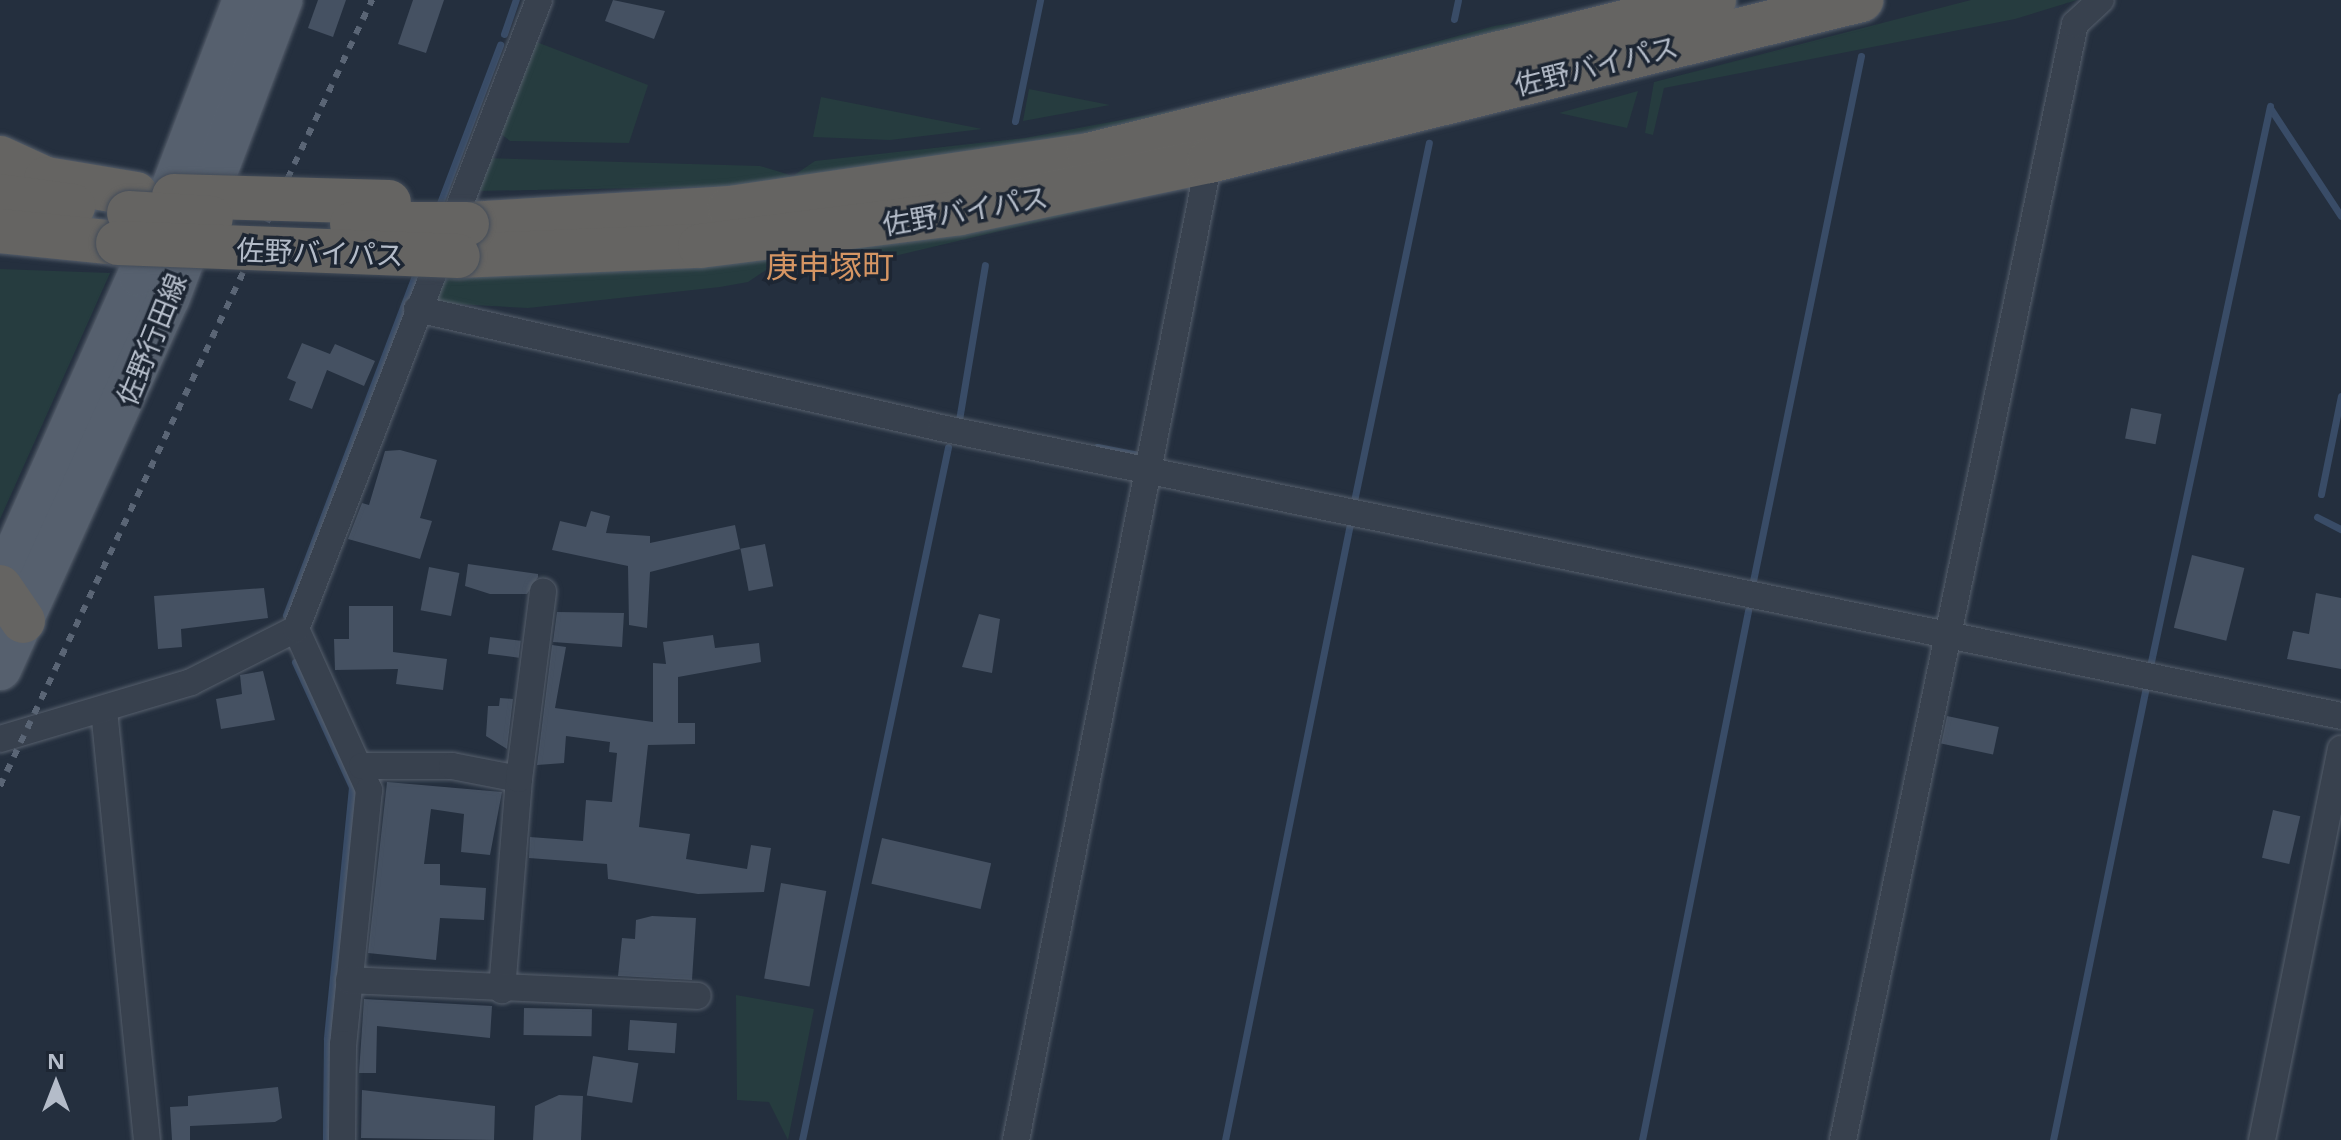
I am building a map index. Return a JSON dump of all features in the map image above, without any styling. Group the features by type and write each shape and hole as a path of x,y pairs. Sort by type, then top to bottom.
{"highway":[{"name":"佐野バイパス","path":"0,196 124,227 353,254 466,228 800,200 1089,155 1714,0"},
{"name":"佐野バイパス","path":"0,231 124,227 817,233 960,213 1209,161 1861,0"},
{"path":"0,158 46,179 124,227"},
{"path":"0,255 124,227"}],"main road":[{"name":"佐野行田線","path":"0,669 6,604 139,275 244,0"},
{"name":"佐野行田線","path":"6,604 169,297 281,0"}],"street":[{"path":"0,739 191,682 296,629 417,309 539,0"},
{"path":"1843,1140 2075,24 2101,0"},
{"path":"1016,1140 1152,473 1209,161"},
{"path":"417,309 1152,473 2341,716"},
{"path":"502,990 519,779 543,592"},
{"path":"296,629 362,766 369,790 349,980 342,1140"},
{"path":"104,710 147,1140"},
{"path":"2262,1140 2341,749"},
{"path":"362,766 452,766 519,779"},
{"path":"349,980 502,990 698,996"}],"green space":[{"path":"1971,0 2077,0 2015,19 1664,88 1653,135 1645,133 1654,82"},
{"path":"1615,6 1245,94 1494,26"},
{"path":"534,41 648,85 629,143 510,141 501,134"},
{"path":"1029,89 1110,105 1023,121"},
{"path":"1638,91 1627,128 1559,113"},
{"path":"821,97 982,129 890,140 813,137"},
{"path":"1212,103 1043,143 752,186 474,191 451,272 751,259 909,242 1174,190 818,274 772,266 748,282 720,287 528,308 437,303 433,282 481,158 760,166 793,176 815,161 1025,138"},
{"path":"0,269 110,273 0,519"},
{"path":"736,995 814,1009 788,1140 769,1102 737,1100"}],"building":[{"path":"318,0 346,0 333,37 308,28"},
{"path":"413,0 444,0 426,53 398,44"},
{"path":"613,0 665,11 654,39 605,21"},
{"path":"302,343 330,354 335,344 375,361 364,386 327,370 312,409 289,400 296,382 287,378"},
{"path":"2131,408 2161,414 2156,444 2125,438"},
{"path":"400,450 437,460 420,518 432,521 420,559 348,539 362,503 369,505 385,451"},
{"path":"591,511 610,516 606,533 650,536 650,543 735,525 740,549 650,572 647,628 629,625 628,566 552,550 560,521 586,527"},
{"path":"765,544 773,586 749,591 740,549"},
{"path":"2192,555 2244,568 2226,641 2174,628"},
{"path":"468,564 538,574 538,577 527,594 490,594 465,586"},
{"path":"429,567 459,573 451,616 421,610"},
{"path":"264,588 268,618 181,629 182,647 158,649 154,596"},
{"path":"2316,593 2341,598 2341,669 2287,659 2293,631 2309,634"},
{"path":"349,606 393,606 393,652 447,659 443,690 396,684 398,669 335,670 334,639 349,639"},
{"path":"557,612 624,613 622,647 553,642"},
{"path":"979,614 1000,619 992,673 962,667"},
{"path":"713,635 715,648 759,643 761,662 678,677 678,723 695,723 695,744 648,745 639,827 690,834 686,859 747,869 751,845 771,848 764,892 698,894 608,879 607,864 529,858 530,837 583,841 586,800 612,802 617,753 609,752 610,742 566,736 564,763 537,765 552,645 566,647 555,708 653,722 653,663 666,664 663,642"},
{"path":"490,637 521,641 519,658 488,654"},
{"path":"263,671 275,720 221,729 216,699 242,694 240,675"},
{"path":"500,698 513,699 507,749 486,736 488,706 499,706"},
{"path":"1947,716 1999,727 1993,754 1941,743"},
{"path":"387,782 502,792 490,855 461,852 464,814 431,809 424,864 440,864 440,885 486,888 484,920 440,918 436,960 368,953"},
{"path":"2273,810 2300,816 2289,864 2262,858"},
{"path":"882,838 991,863 981,909 871,884"},
{"path":"781,883 826,891 809,987 764,979"},
{"path":"652,916 696,918 692,980 618,976 622,938 635,939 636,920"},
{"path":"364,999 492,1006 490,1038 377,1026 376,1073 359,1073"},
{"path":"524,1008 592,1009 592,1036 524,1035"},
{"path":"630,1020 677,1023 675,1053 628,1050"},
{"path":"593,1056 638,1063 632,1103 587,1096"},
{"path":"278,1087 282,1118 275,1122 190,1126 190,1140 172,1140 170,1107 188,1106 188,1096"},
{"path":"362,1090 495,1106 494,1140 361,1138"},
{"path":"559,1095 583,1096 581,1140 533,1140 535,1106"}],"waterway":[{"path":"504,34 516,0"},
{"path":"1015,121 1040,0"},
{"path":"1454,19 1458,0"},
{"path":"437,211 500,45"},
{"path":"1753,581 1861,56"},
{"path":"2149,671 2270,106"},
{"path":"2270,108 2341,216"},
{"path":"1354,501 1429,143"},
{"path":"959,420 985,265"},
{"path":"286,615 418,268"},
{"path":"2321,494 2341,396"},
{"path":"802,1140 948,447"},
{"path":"1097,447 1138,455"},
{"path":"2317,517 2341,529"},
{"path":"1225,1140 1350,524"},
{"path":"1642,1140 1748,611"},
{"path":"295,662 352,787 327,1039 326,1140"},
{"path":"2053,1140 2147,683"}],"railway":[{"path":"0,786 372,0"}],"district":[{"name":"庚申塚町","path":"830,266"}]}
